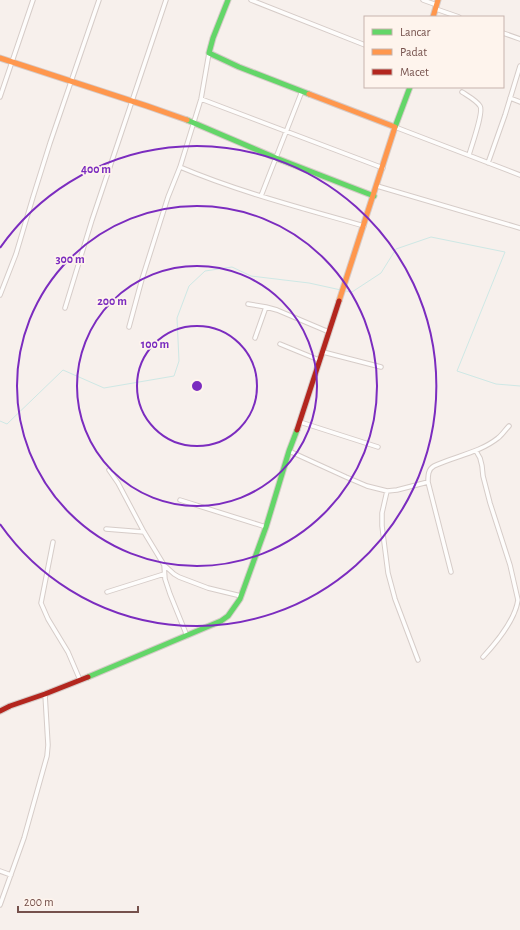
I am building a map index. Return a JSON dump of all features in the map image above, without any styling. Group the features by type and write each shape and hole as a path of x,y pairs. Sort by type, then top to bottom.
{"main road":[{"path":"228,0 209,53 396,127"},
{"path":"433,16 437,5"},
{"path":"0,58 170,114 276,158 374,196"},
{"path":"1,709 45,694 187,636 221,621 228,616 234,608 241,596 266,528 289,452 410,88"}],"street":[{"path":"0,97 32,0"},
{"path":"0,295 16,254 35,190 99,0"},
{"path":"65,308 92,220 166,0"},
{"path":"251,0 364,45"},
{"path":"423,0 437,5 457,16"},
{"path":"504,33 520,39"},
{"path":"129,327 142,279 168,197 180,167 194,123 201,99 209,53"},
{"path":"488,163 520,66"},
{"path":"261,196 302,90"},
{"path":"462,92 480,105 481,108 469,155"},
{"path":"510,98 520,102"},
{"path":"201,99 383,168"},
{"path":"396,127 520,175"},
{"path":"180,167 261,196 364,226"},
{"path":"377,186 520,228"},
{"path":"248,304 266,307 284,313 329,332"},
{"path":"255,338 266,307"},
{"path":"280,344 320,360"},
{"path":"323,352 381,367"},
{"path":"300,422 378,447"},
{"path":"451,572 428,482 429,471 432,466 476,451 496,440 508,426"},
{"path":"476,451 480,458 490,503 510,565 518,600 513,616 503,632 483,657"},
{"path":"289,452 367,486 387,492 428,482"},
{"path":"109,470 118,483 164,566 179,577 208,588 241,596"},
{"path":"387,492 382,520 388,573 395,599 418,660"},
{"path":"180,500 266,528"},
{"path":"106,529 144,532"},
{"path":"53,542 41,602 48,620 68,652 80,680"},
{"path":"164,566 164,574 170,594 187,636"},
{"path":"107,592 164,574"},
{"path":"0,904 24,838 48,756 45,694"},
{"path":"0,871 11,875"}],"waterway":[{"path":"346,291 352,292 381,273 396,249 431,237 505,252 457,371 496,384 520,386"},
{"path":"0,421 7,424 63,370 104,388 174,376 179,361 177,318 189,286 205,271 232,267 251,276 309,283 341,290"}],"traffic: fast":[{"path":"228,0 213,38 209,53 239,67 309,94"},
{"path":"395,127 410,88"},
{"path":"187,120 276,158 374,196"},
{"path":"88,677 221,621 228,616 240,599 266,527 289,451 297,430"}],"traffic: slow":[{"path":"433,16 438,0"},
{"path":"0,58 187,120"},
{"path":"309,94 395,127 339,301"}],"traffic: jam":[{"path":"297,430 339,301"},
{"path":"0,711 88,677"}]}
